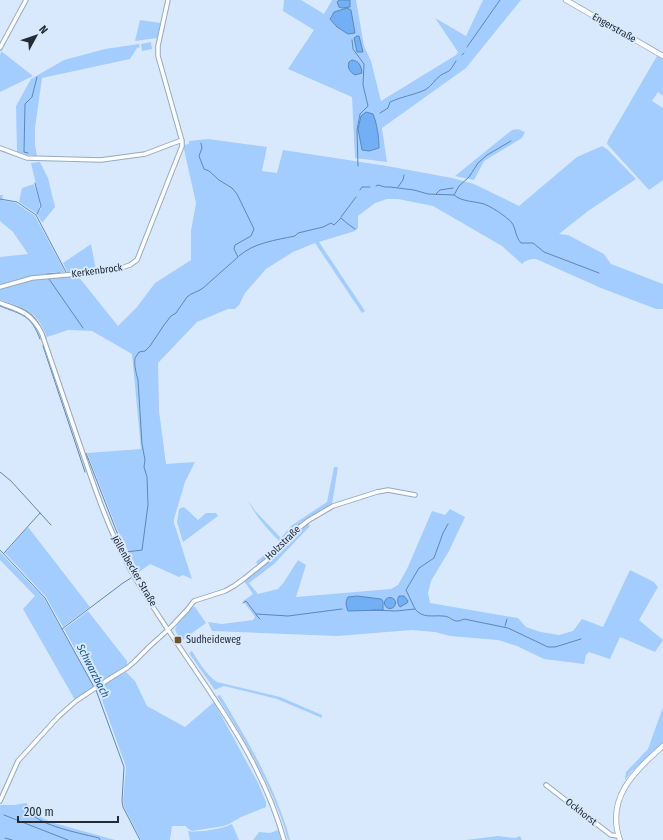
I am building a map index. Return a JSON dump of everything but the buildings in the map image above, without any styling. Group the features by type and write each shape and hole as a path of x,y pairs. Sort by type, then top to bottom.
{"main road":[{"name":"Engerstraße","path":"566,0 663,56"},
{"path":"619,838 616,816 618,801 623,790 634,774 663,746"}],"street":[{"path":"0,48 26,0"},
{"path":"0,148 27,158 101,160 145,154 182,140 158,56 158,46 168,0"},
{"name":"Kerkenbrock","path":"0,287 32,278 98,271 124,267 134,263 140,253 182,146 182,140"},
{"name":"Jöllenbecker Straße","path":"0,303 29,315 39,329 97,496 112,533 135,577 168,630 220,707 246,751 267,794 284,840"},
{"name":"Holzstraße","path":"168,630 194,601 225,591 234,586 271,556 291,534 320,512 333,506 381,491 394,490 415,495"},
{"path":"0,801 21,757 65,710 94,688 127,668 168,630"},
{"name":"Ockhorst","path":"546,785 612,836 619,838"}],"shaded area":[{"path":"284,0 301,0 324,14 332,0 339,0 337,3 342,8 350,7 350,0 356,0 364,46 371,61 381,101 456,55 458,52 435,18 466,36 483,0 521,0 466,68 382,128 387,162 355,158 352,97 288,69 314,30 283,11","holes":["347,8 348,34 337,27 330,17 334,12","361,116 375,120 379,148 360,139 358,129"]},
{"path":"339,0 350,0 350,7 339,7 337,2"},
{"path":"347,8 351,10 355,33 348,34 337,27 330,19 334,12"},
{"path":"140,20 161,23 157,38 135,41"},
{"path":"359,36 363,52 357,52 354,38"},
{"path":"151,42 152,49 142,51 141,44"},
{"path":"139,44 140,47 137,48 130,59 42,78 35,128 35,145 37,156 17,152 16,106 31,79 64,60 105,49"},
{"path":"1,51 33,76 0,92 0,56"},
{"path":"657,56 663,59 663,96 658,92 652,101 663,108 663,180 649,190 607,144"},
{"path":"352,60 359,64 362,73 355,75 350,71 348,64"},
{"path":"366,112 373,114 379,139 379,148 369,151 362,150 358,129 361,116"},
{"path":"518,129 525,132 522,138 484,161 474,180 455,176 512,130"},
{"path":"208,139 267,147 262,171 277,173 283,150 387,166 452,178 474,184 519,206 577,157 602,146 607,149 636,179 588,211 559,234 568,235 604,254 611,264 663,284 663,309 656,309 601,288 536,259 528,260 522,264 502,246 433,206 398,199 387,199 375,203 358,216 358,228 355,231 319,242 365,311 362,313 315,243 293,252 266,269 245,293 239,305 235,309 228,309 197,322 158,363 159,411 166,464 195,462 185,482 174,519 192,579 183,575 179,577 150,564 139,572 117,529 87,453 141,449 132,354 92,331 68,330 47,337 39,321 29,312 0,300 0,257 28,254 13,232 0,221 0,195 3,195 2,200 16,203 35,216 65,272 45,273 47,277 78,276 118,326 137,307 155,283 191,260 191,231 196,203 183,145 189,144 189,141"},
{"path":"40,162 48,178 55,207 42,223 37,214 41,209 41,206 31,163"},
{"path":"34,184 39,203 39,211 37,214 19,202 22,188"},
{"path":"91,244 96,270 68,273 63,263"},
{"path":"334,467 338,467 332,504 306,520 310,526 274,564 249,583 258,594 278,589 298,560 306,565 296,597 391,589 398,585 407,569 432,511 445,515 450,509 465,517 449,551 431,581 428,593 430,603 518,618 526,627 541,632 559,635 573,631 582,619 603,627 630,570 654,582 658,587 639,620 663,640 655,652 620,637 610,659 589,652 586,655 584,664 544,659 517,646 498,640 450,636 435,632 412,630 337,636 212,631 208,622 222,624 253,620 255,617 243,601 253,594 244,581 260,567 256,562 280,542 262,522 248,500 256,512 281,538 291,526 327,502"},
{"path":"184,507 198,520 206,513 216,513 218,516 183,542 177,522 179,509"},
{"path":"28,527 90,607 63,627 46,597 5,553"},
{"path":"0,552 44,598 94,687 75,700 23,609 35,596 0,560"},
{"path":"357,596 381,599 383,601 383,610 348,611 346,601 348,597"},
{"path":"399,596 404,596 408,601 400,607 398,604"},
{"path":"390,597 394,599 396,603 394,607 390,609 386,607 384,603 386,599"},
{"path":"193,607 195,607 206,623 181,641 175,630 177,625"},
{"path":"88,611 127,661 127,666 96,686 64,629"},
{"path":"192,651 206,672 217,682 280,697 322,715 322,718 277,699 224,686 215,690 189,653"},
{"path":"126,672 135,681 147,706 185,727 214,702 258,783 266,802 266,807 224,826 192,831 186,826 172,826 170,840 141,840 124,807 123,801 126,767 98,689 110,680"},
{"path":"220,695 251,747 269,783 290,840 288,840 267,783 238,730 217,696"},
{"path":"663,707 663,743 632,771 625,780 626,772 648,749"},
{"path":"26,803 32,810 46,820 115,840 0,840 0,805"},
{"path":"232,824 239,840 190,840 188,831 210,830"},
{"path":"278,830 281,840 253,840 259,832 270,833"},
{"path":"498,836 515,838 520,836 522,840 466,840"}],"waterway":[{"path":"467,47 500,0"},
{"path":"352,40 353,49 364,64 363,85 368,106 360,114 357,130 358,166"},
{"path":"380,113 388,108 390,102 425,90 442,74 448,72 456,61"},
{"path":"28,153 24,152 25,104 32,97 37,77"},
{"path":"376,186 378,185 414,190 428,194 454,195 459,186 469,177 478,163 487,155 511,141"},
{"path":"139,573 126,552 142,550 148,505 147,477 144,467 145,460 142,444 138,380 135,358 139,352 145,351 150,346 164,325 171,316 176,313 190,294 203,288 238,257 234,249 235,245 251,236 254,229 237,194 232,188 204,169 199,156 202,148 201,143"},
{"path":"398,187 403,180 404,175"},
{"path":"35,183 41,206 37,214"},
{"path":"360,190 362,187 370,187"},
{"path":"436,194 440,190 453,188"},
{"path":"454,195 464,200 484,204 503,215 513,224 517,237 521,243 533,243 544,252 599,273"},
{"path":"341,217 356,197"},
{"path":"0,199 17,202 36,215 66,272"},
{"path":"239,256 258,245 295,236 298,233 323,227 331,223 334,225 341,218 355,229"},
{"path":"46,274 60,273"},
{"path":"49,279 83,328"},
{"path":"0,301 29,312 38,322 46,338"},
{"path":"0,306 20,314 29,320 37,331 40,339"},
{"path":"43,346 85,472"},
{"path":"86,453 126,552"},
{"path":"0,472 11,481 51,525"},
{"path":"4,553 40,513"},
{"path":"372,610 396,611 415,609 406,590 419,568 434,558 448,524"},
{"name":"Schwarzbach","path":"0,550 45,598 94,687"},
{"path":"62,629 131,578"},
{"path":"243,603 246,601 256,614 288,616 342,609"},
{"path":"415,609 421,614 428,616 446,616 455,621 464,619 508,628 548,647 555,647 581,639"},
{"path":"256,615 260,619"},
{"path":"505,626 507,619"},
{"name":"Schwarzbach","path":"96,690 124,767 123,807 140,840"},
{"path":"29,808 34,816 47,824 99,838 100,840"},
{"path":"4,815 68,840"},
{"path":"5,838 12,840"}],"place":[{"name":"Sudheideweg","path":"178,640"}]}
